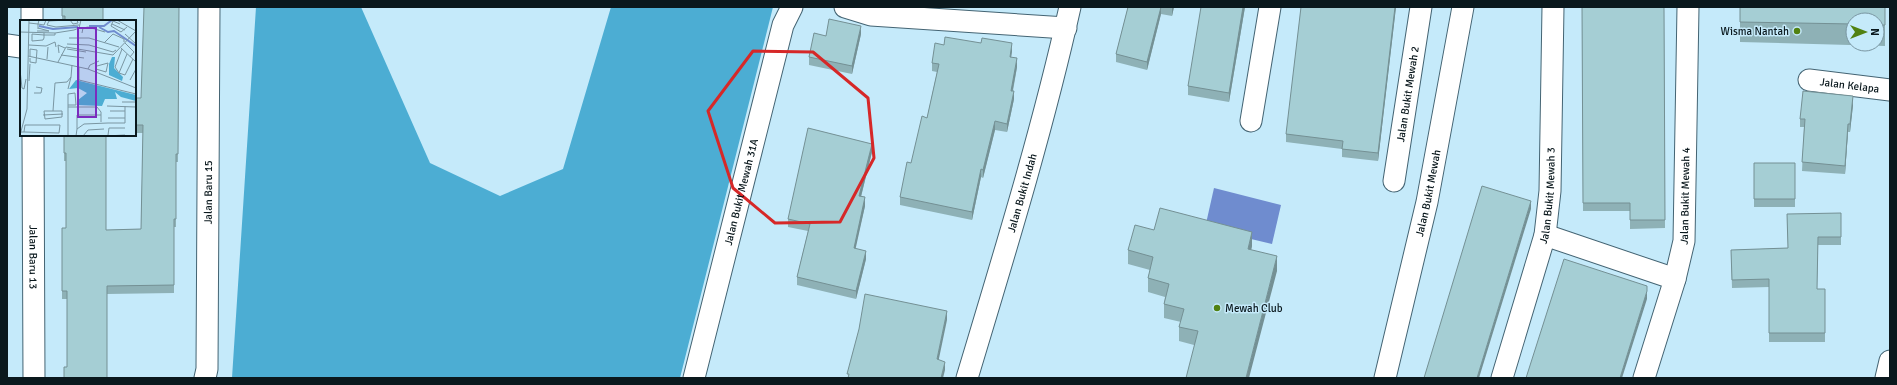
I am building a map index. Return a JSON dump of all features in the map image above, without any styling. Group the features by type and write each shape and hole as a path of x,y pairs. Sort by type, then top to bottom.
{"street":[{"path":"32,7 32,20"},
{"name":"Jalan Baru 15","path":"205,378 207,361 209,7"},
{"name":"Jalan Bukit Mewah 31A","path":"694,378 781,32 792,7"},
{"path":"845,7 871,15 1066,28"},
{"name":"Jalan Bukit Indah","path":"967,378 1016,217 1066,28 1070,7"},
{"path":"1251,121 1270,7"},
{"name":"Jalan Bukit Mewah 2","path":"1394,181 1421,7"},
{"name":"Jalan Bukit Mewah","path":"1385,378 1427,202 1463,7"},
{"name":"Jalan Bukit Mewah 3","path":"1502,378 1545,235 1550,192 1553,7"},
{"name":"Jalan Bukit Mewah 4","path":"1644,378 1675,279 1684,241 1686,219 1688,7"},
{"path":"7,45 20,47"},
{"name":"Jalan Kelapa","path":"1808,80 1890,90"},
{"name":"Jalan Baru 13","path":"33,136 34,378"},
{"path":"1545,235 1675,279"},
{"path":"1886,378 1890,361"}],"highlighted area":[{"path":"753,51 813,52 868,98 874,158 840,222 775,223 733,188 708,111"}],"shaded area":[{"path":"256,7 361,7 430,163 500,196 563,169 611,7 773,7 680,378 232,378"},
{"path":"1214,188 1281,205 1272,244 1205,228"}],"building":[{"path":"62,7 103,7 103,20 65,20 65,16 62,16"},
{"path":"144,7 179,7 178,154 176,154 176,219 174,219 174,285 107,286 107,378 64,378 64,367 67,367 67,291 62,291 62,228 66,228 66,153 64,153 64,136 106,136 106,230 141,229 143,125 136,125 136,98 141,98"},
{"path":"1128,7 1161,7 1147,62 1116,54"},
{"path":"1201,7 1243,7 1229,93 1188,86"},
{"path":"1301,7 1395,7 1378,153 1342,149 1343,141 1286,134"},
{"path":"1582,7 1664,7 1665,220 1630,220 1630,203 1583,203"},
{"path":"1740,7 1885,7 1885,12 1845,12 1845,24 1740,22"},
{"path":"829,19 861,26 852,66 809,57 814,33 826,36"},
{"path":"945,37 981,43 982,38 1012,43 1010,57 1017,58 1011,91 1014,91 1007,124 995,121 983,170 981,169 972,212 900,197 907,162 911,163 922,116 927,118 939,64 932,63 935,43 944,45"},
{"path":"1803,91 1853,96 1850,124 1848,124 1845,166 1802,162 1805,119 1800,119"},
{"path":"808,128 872,144 859,196 865,197 854,248 866,251 856,291 797,277 810,224 788,219"},
{"path":"1754,163 1795,163 1795,199 1754,199"},
{"path":"1482,186 1531,201 1477,378 1424,378"},
{"name":"Mewah Club","path":"1160,208 1252,232 1248,249 1277,256 1246,378 1186,378 1198,331 1179,327 1184,309 1164,304 1169,284 1148,278 1153,257 1128,250 1135,225 1154,230"},
{"path":"1841,213 1841,237 1818,237 1817,289 1825,289 1825,333 1769,333 1769,279 1732,280 1731,250 1788,248 1787,214"},
{"path":"1564,259 1647,286 1647,291 1620,378 1526,378"},
{"path":"865,294 947,311 937,359 945,362 941,378 848,378 849,374 847,374 859,329"}],"place":[{"name":"Wisma Nantah","path":"1797,31"},
{"name":"Mewah Club","path":"1217,308"}]}
